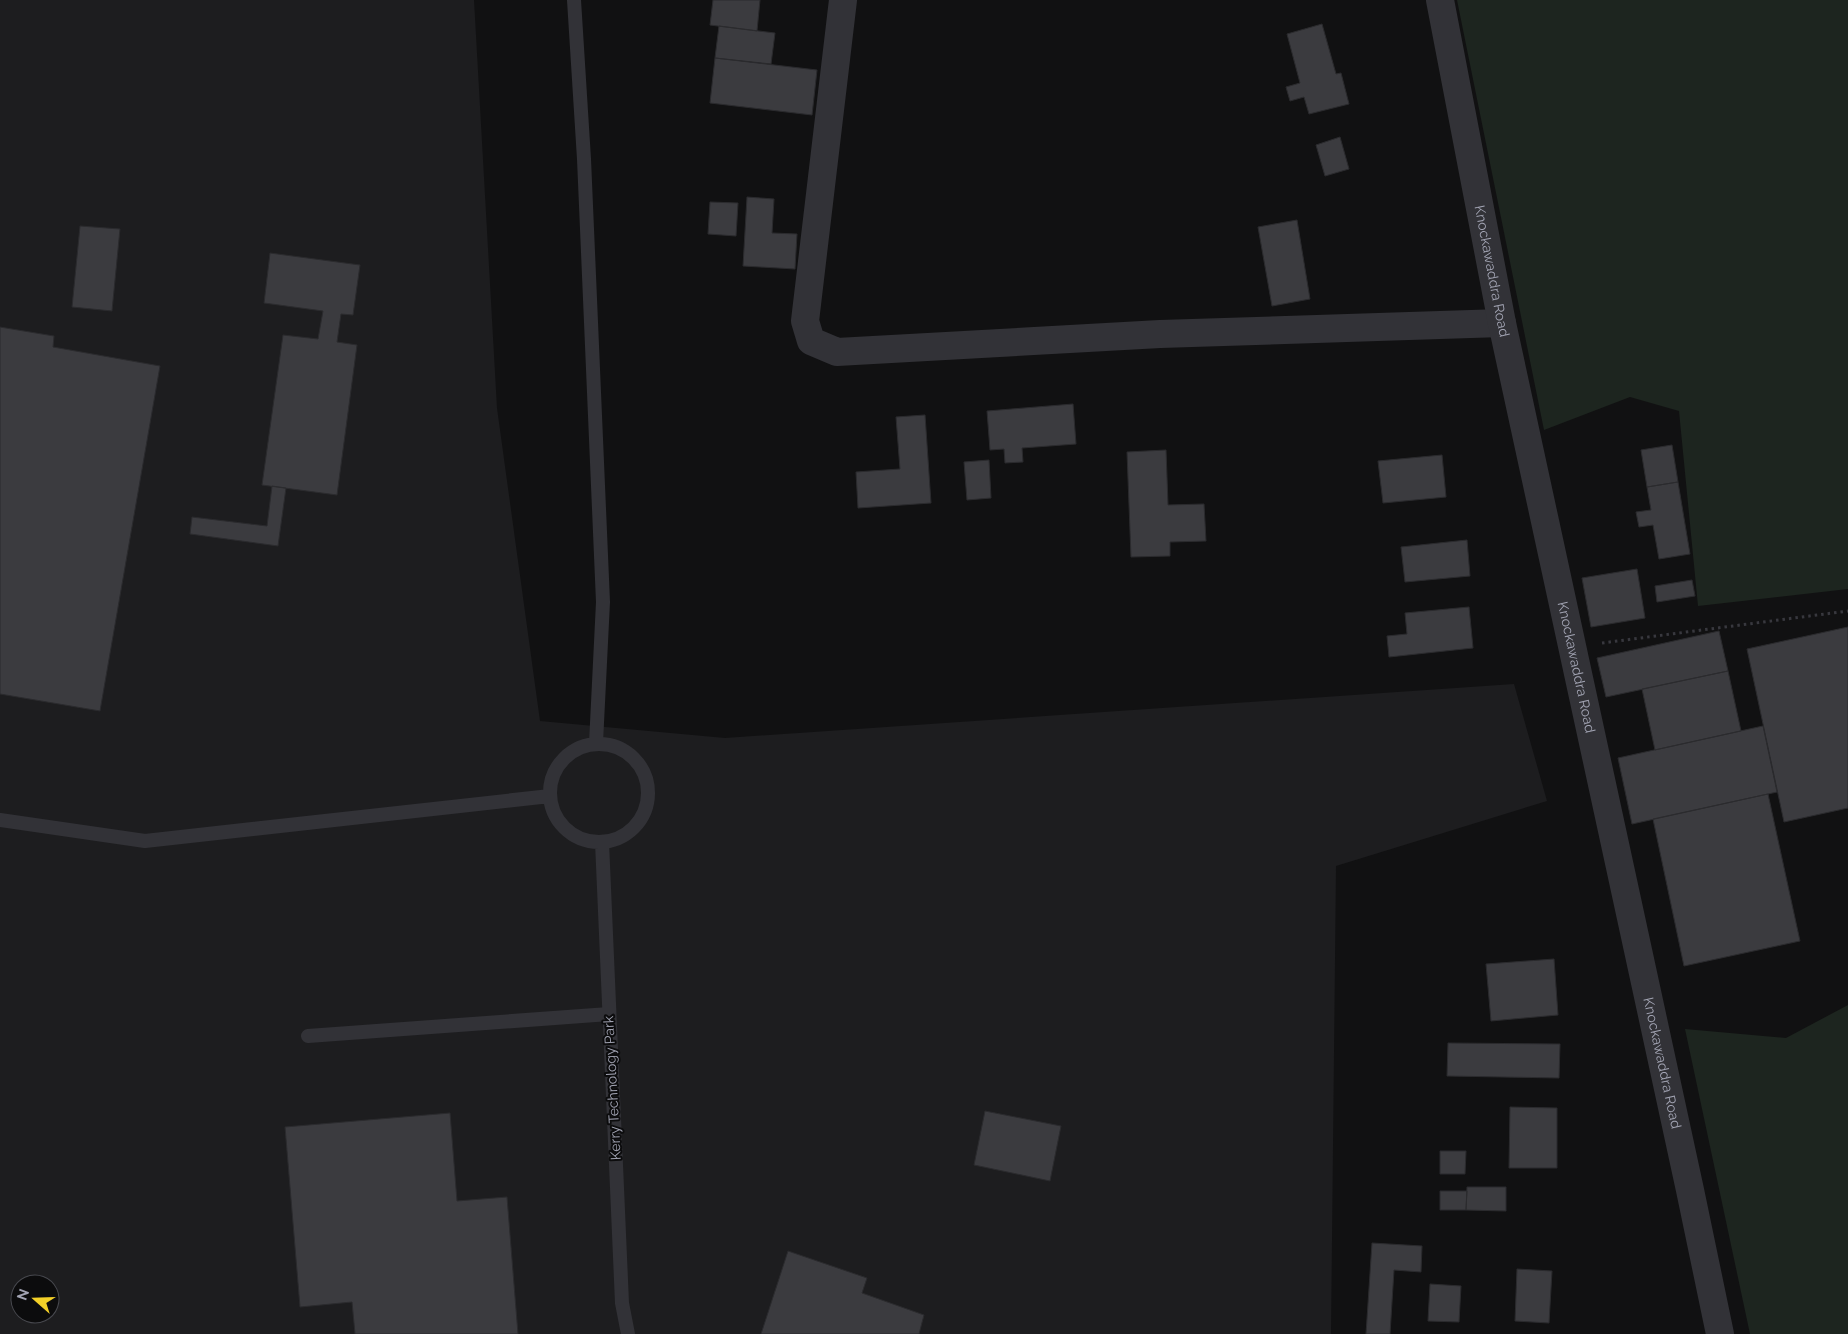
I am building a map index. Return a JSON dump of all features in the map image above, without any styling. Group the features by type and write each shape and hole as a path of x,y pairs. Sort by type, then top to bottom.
{"street":[{"path":"843,0 805,321 811,341 836,352 1160,334 1502,323"},
{"name":"Knockawaddra Road","path":"1440,0 1502,323 1720,1334"}],"lane":[{"path":"574,0 584,159 603,602 596,743"},
{"path":"596,743 611,745 625,751 637,761 645,774 648,789 646,804 640,819 630,830 617,838 602,842 586,840 573,834 561,824 553,811 550,796 551,780 562,760 568,754 581,747 596,743"},
{"path":"0,820 145,841 550,796"},
{"name":"Kerry Technology Park","path":"602,842 622,1303 628,1334"},
{"path":"308,1036 609,1014"}],"path":[{"path":"1571,647 1848,611"}],"shaded area":[{"path":"0,0 474,0 497,408 540,721 725,738 1514,684 1547,801 1336,866 1331,1334 0,1334"},
{"path":"1457,0 1848,0 1848,589 1698,606 1679,411 1630,397 1544,430"},
{"path":"1848,1005 1848,1334 1750,1334 1685,1029 1786,1038"}],"building":[{"path":"713,0 760,0 757,31 710,25"},
{"path":"1322,24 1336,74 1341,73 1349,104 1309,114 1304,97 1290,101 1286,87 1300,83 1287,34"},
{"path":"719,26 775,33 771,64 715,58"},
{"path":"715,58 817,70 812,115 710,103"},
{"path":"1340,137 1349,169 1325,176 1316,145"},
{"path":"747,197 774,199 772,233 797,234 795,269 743,266"},
{"path":"710,202 738,203 736,236 708,234"},
{"path":"1297,220 1310,299 1272,306 1258,227"},
{"path":"80,226 120,229 112,311 72,307"},
{"path":"270,253 360,265 353,315 341,314 337,342 357,345 337,495 262,485 283,335 318,339 323,311 264,303"},
{"path":"0,327 54,336 53,347 160,366 100,711 0,694"},
{"path":"1073,404 1076,444 1022,448 1023,462 1005,463 1004,449 990,450 987,411"},
{"path":"925,415 931,503 858,508 856,472 900,469 896,417"},
{"path":"1672,445 1678,482 1647,487 1641,450"},
{"path":"1166,450 1168,505 1204,504 1206,541 1170,542 1170,556 1131,557 1127,452"},
{"path":"1442,455 1446,497 1383,503 1378,461"},
{"path":"989,460 991,498 967,500 964,462"},
{"path":"1678,482 1690,554 1659,559 1653,525 1639,527 1636,512 1651,510 1647,487"},
{"path":"272,486 286,488 278,546 190,534 192,517 267,526"},
{"path":"1467,540 1470,576 1405,582 1401,547"},
{"path":"1637,569 1645,618 1591,627 1582,578"},
{"path":"1692,580 1695,596 1657,602 1655,586"},
{"path":"1469,607 1473,648 1389,657 1387,636 1407,634 1405,613"},
{"path":"1848,627 1848,808 1784,822 1747,649"},
{"path":"1719,631 1728,671 1606,697 1597,658"},
{"path":"1728,671 1741,731 1655,750 1642,689"},
{"path":"1763,726 1777,792 1632,824 1618,758"},
{"path":"1768,794 1800,941 1684,966 1653,819"},
{"path":"1554,959 1558,1015 1491,1021 1486,964"},
{"path":"1448,1043 1560,1044 1559,1078 1447,1076"},
{"path":"1510,1107 1557,1108 1557,1168 1509,1168"},
{"path":"985,1111 1061,1126 1050,1181 974,1165"},
{"path":"450,1113 457,1201 507,1197 518,1334 355,1334 352,1302 300,1307 285,1127"},
{"path":"1440,1151 1466,1151 1465,1174 1440,1174"},
{"path":"1467,1187 1506,1187 1506,1211 1466,1210"},
{"path":"1440,1191 1467,1191 1466,1210 1440,1210"},
{"path":"1372,1243 1422,1246 1421,1272 1394,1270 1390,1334 1366,1334"},
{"path":"788,1251 867,1278 862,1293 924,1315 919,1334 761,1334"},
{"path":"1517,1269 1552,1271 1549,1323 1515,1321"},
{"path":"1430,1284 1461,1286 1459,1322 1428,1321"}]}
